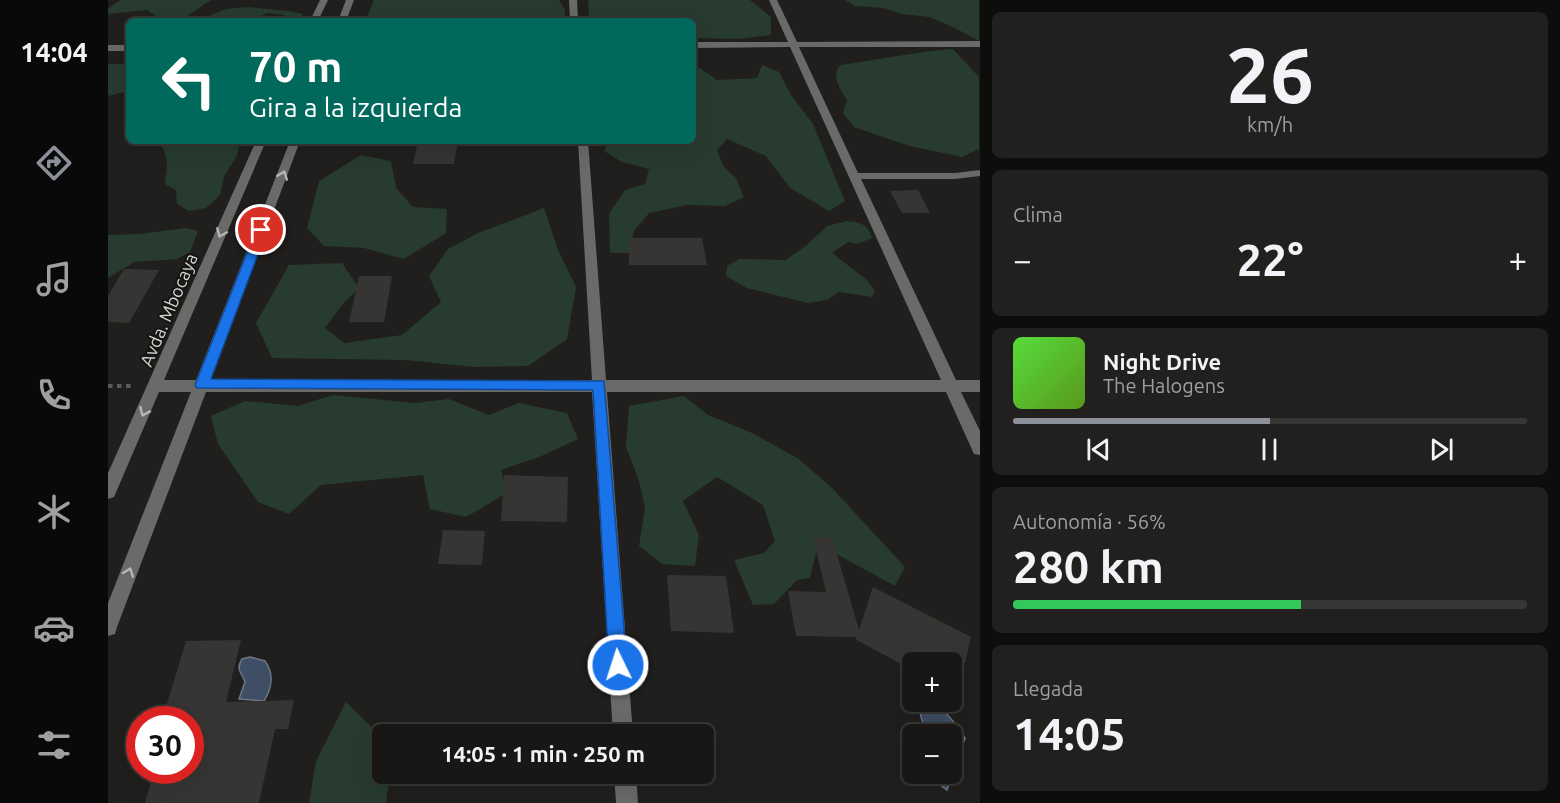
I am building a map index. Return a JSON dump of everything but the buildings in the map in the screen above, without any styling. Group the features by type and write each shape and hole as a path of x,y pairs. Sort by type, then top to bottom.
{"street":[{"path":"315,18 324,0"},
{"path":"343,18 350,0"},
{"path":"573,0 574,18"},
{"path":"773,0 980,449"},
{"path":"696,45 980,44"},
{"path":"108,48 126,48"},
{"name":"Avda. Mbocaya","path":"108,492 260,144"},
{"path":"108,627 295,144"},
{"path":"583,144 621,724"},
{"path":"854,176 955,176 980,173"},
{"path":"155,386 599,384 980,386"},
{"path":"626,784 627,803"}],"green space":[{"path":"120,0 211,0 184,18 150,18 156,16 147,10 108,14 108,9"},
{"path":"374,0 559,0 565,10 564,18 364,18"},
{"path":"588,0 750,0 771,17 771,35 738,39 696,38 696,18 589,18"},
{"path":"845,0 979,0 979,41 929,17 902,14 884,8 855,6"},
{"path":"247,7 303,14 302,18 286,18 284,15 267,13 257,18 211,18 211,15 226,9"},
{"path":"953,49 979,77 979,149 962,157 910,146 854,127 843,113 847,100 836,78 840,65"},
{"path":"108,64 126,64 126,92 108,96"},
{"path":"696,65 717,80 757,78 762,65 779,72 791,95 813,124 845,201 829,211 790,188 766,156 727,139 717,150 723,166 736,178 744,197 725,206 687,205 649,213 634,231 629,253 610,253 609,214 625,190 645,184 649,169 622,162 604,151 608,144 696,144"},
{"path":"239,144 237,156 224,176 220,195 206,208 189,211 177,204 176,190 165,184 166,155 160,145"},
{"path":"361,155 391,161 396,188 413,207 447,209 446,233 404,259 364,248 324,246 307,228 319,181"},
{"path":"544,208 558,250 576,287 567,339 528,366 474,367 405,360 272,358 256,323 289,265 342,263 359,288 342,305 325,328 344,343 402,335 441,302 429,276 448,249 478,233"},
{"path":"847,221 863,225 872,238 858,244 848,242 832,253 867,280 875,291 872,297 839,292 827,300 808,303 747,288 726,276 727,266 739,259 786,260 827,226"},
{"path":"186,228 198,231 190,252 177,259 134,262 108,278 108,235 140,234"},
{"path":"333,395 415,403 449,399 489,415 519,403 567,413 578,439 539,457 501,470 507,493 466,517 430,509 423,475 321,485 289,514 258,502 218,444 211,416 245,401 297,406"},
{"path":"684,396 708,415 752,433 799,459 833,489 905,567 895,586 818,544 810,578 797,580 774,604 753,605 734,560 764,553 775,541 763,505 717,477 683,501 699,535 695,566 662,564 639,546 645,507 638,478 626,447 629,406"},
{"path":"346,702 372,727 372,784 389,784 386,803 309,803 316,761"}],"water":[{"path":"250,657 265,661 270,671 269,691 264,701 239,699 245,682 239,666 242,659"},
{"path":"920,712 945,712 955,724 923,724"},
{"path":"939,784 949,784 947,790"}],"route":[{"path":"261,230 202,385 599,384 618,665"}]}
